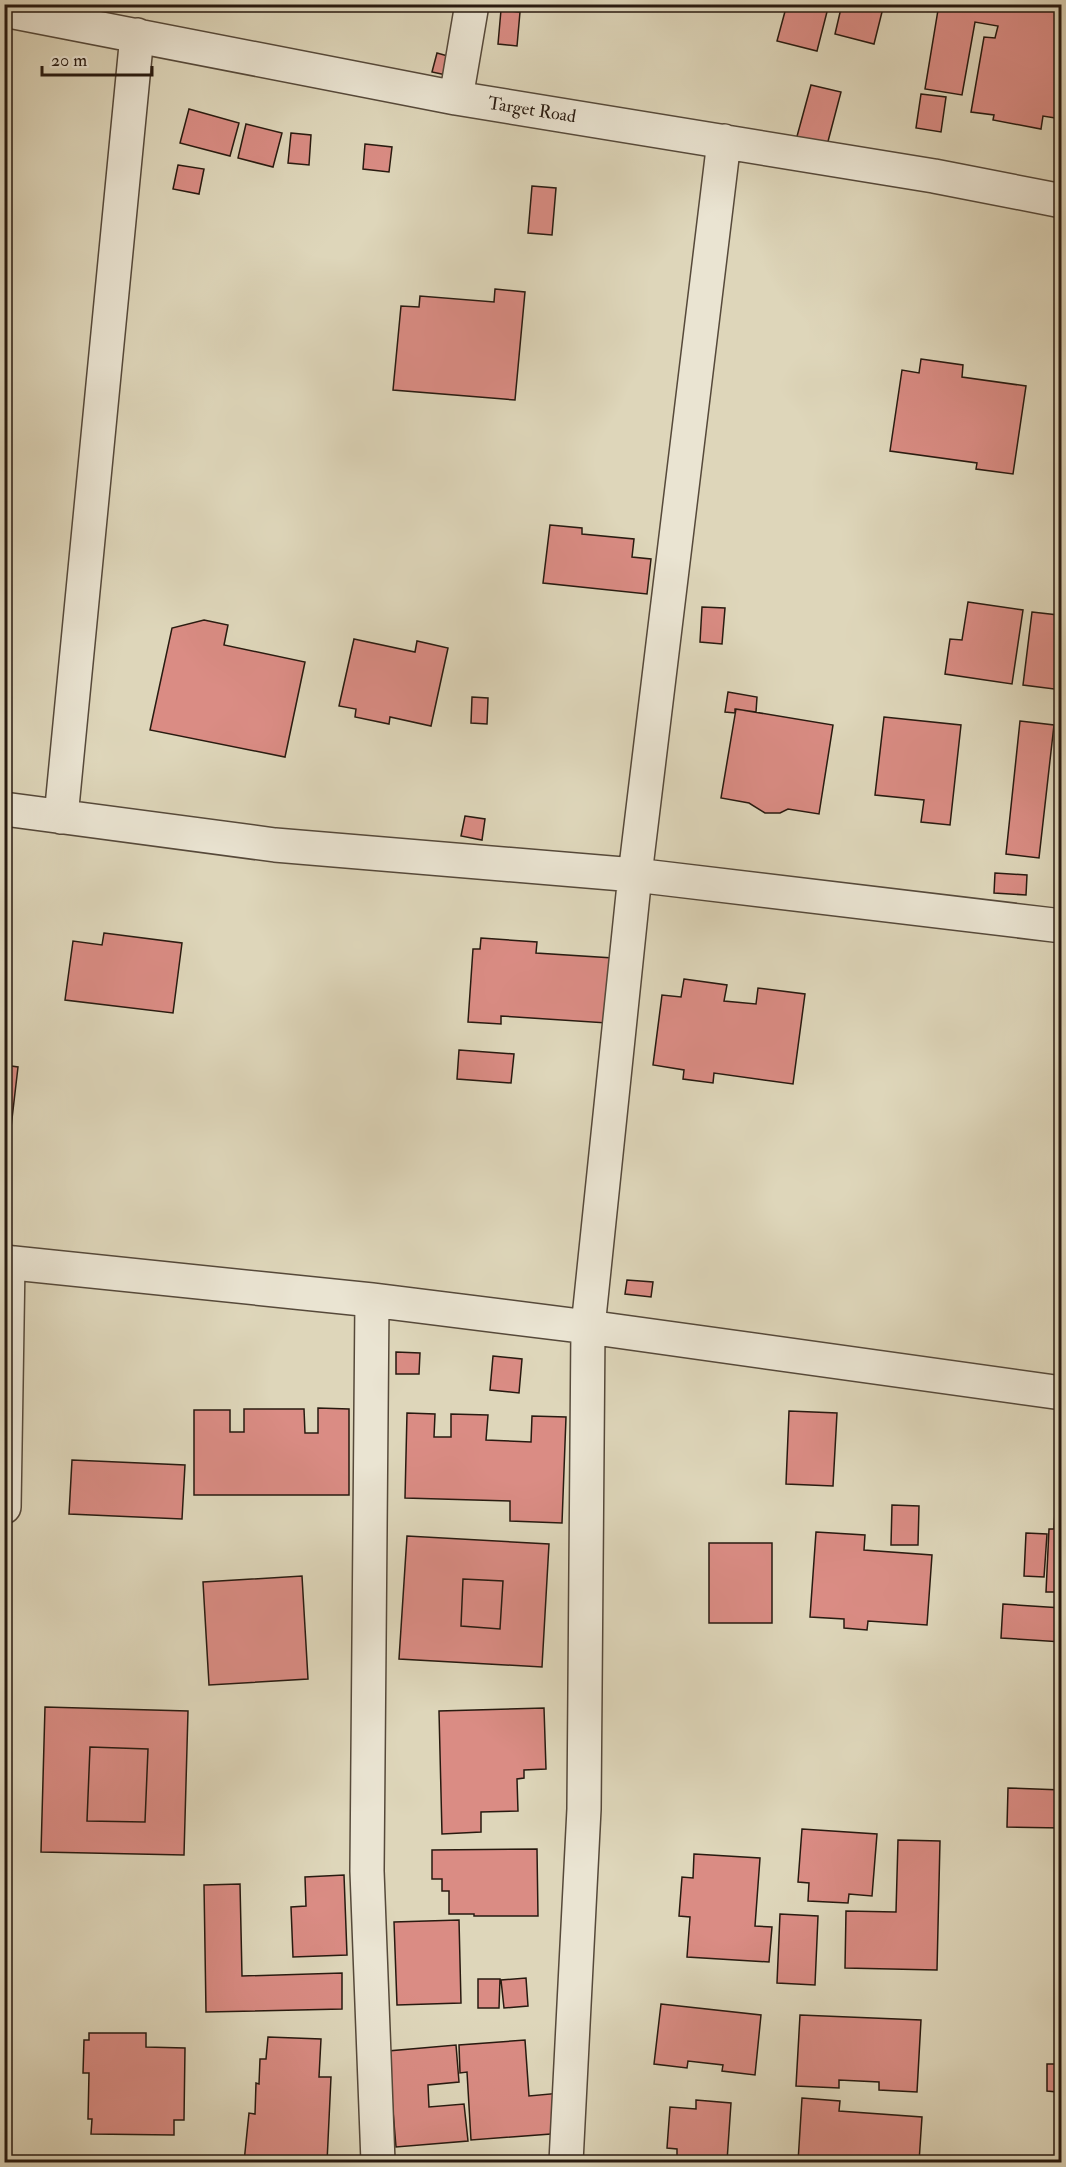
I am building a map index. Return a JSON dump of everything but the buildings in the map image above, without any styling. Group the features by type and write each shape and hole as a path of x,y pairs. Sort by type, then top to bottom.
{"street":[{"path":"456,98 472,4"},
{"name":"Target Road","path":"4,10 456,98 934,176 1062,201"},
{"path":"61,817 137,36"},
{"path":"566,2163 584,1809 588,1327 635,875 724,141"},
{"path":"4,809 275,845 635,875 1062,926"},
{"path":"4,1507 6,1262 372,1300 588,1327 1062,1393"},
{"path":"372,1300 367,1871 378,2163"}]}
